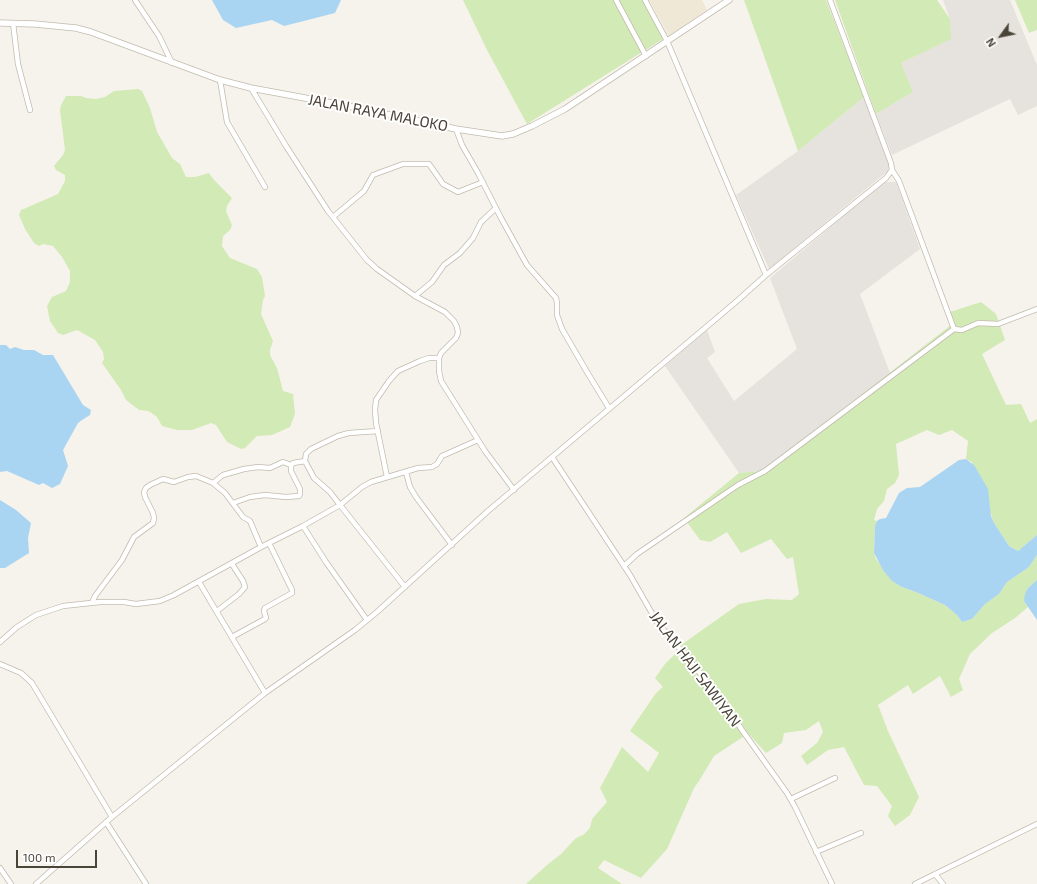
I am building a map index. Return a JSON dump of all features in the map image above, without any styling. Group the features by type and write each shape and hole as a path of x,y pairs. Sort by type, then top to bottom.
{"street":[{"path":"135,0 159,36 172,63"},
{"path":"616,0 646,56"},
{"path":"645,0 667,41 766,275"},
{"name":"JALAN RAYA MALOKO","path":"0,22 52,25 82,29 220,80 251,88 348,106 456,129 502,136 513,134 565,109 729,0"},
{"path":"830,0 891,162 892,170 899,181 954,329"},
{"path":"13,23 18,64 30,110"},
{"path":"220,80 227,122 265,187"},
{"path":"251,88 286,146 333,217 371,264 415,296 445,312 454,321 458,333 456,338 441,353 439,358 441,381 478,440 514,490"},
{"path":"456,129 462,145 527,265 556,298 557,315 562,329 610,408"},
{"path":"333,217 364,191 373,175 403,164 429,164 442,184 458,192 483,182"},
{"path":"36,884 112,816 265,693 368,620 552,457 766,275 886,178 892,170"},
{"path":"415,296 432,282 444,265 460,253 473,238 479,226 496,208"},
{"path":"624,566 637,554 738,485 765,471 954,329 962,330 978,323 998,324 1037,309"},
{"path":"387,477 375,410 376,400 391,378 398,371 429,358 439,358"},
{"path":"378,431 349,433 338,436 311,449 306,454 305,461 317,481 330,492 405,587"},
{"path":"0,642 17,627 44,612 68,605 118,602 136,604 154,603 174,595 340,505 365,485 376,480 420,468 427,469 438,464 442,456 478,440"},
{"name":"JALAN HAJI SAWIYAN","path":"552,457 624,566 657,622 721,698 791,799 832,884"},
{"path":"213,483 223,475 244,469 258,467 269,468 282,462 291,465 293,463 305,461"},
{"path":"233,503 250,497 265,495 286,497 298,496 300,494 300,489 291,471 291,465"},
{"path":"406,472 413,492 433,522 452,545"},
{"path":"92,603 95,596 122,560 134,537 153,523 153,513 144,494 146,488 164,479 174,482 196,476 213,483 221,489 242,516 251,522 261,547"},
{"path":"303,526 326,562 368,620"},
{"path":"232,637 265,619 265,608 292,593 292,590 269,543"},
{"path":"217,612 239,594 245,587 243,581 232,564"},
{"path":"199,582 265,693"},
{"path":"0,664 21,673 32,683 112,816"},
{"path":"791,799 835,778"},
{"path":"106,822 146,884"},
{"path":"915,884 1037,824"},
{"path":"816,852 861,833"},
{"path":"0,868 11,884"},
{"path":"935,874 943,884"}],"shaded area":[{"path":"649,0 702,0 707,10 669,36"},
{"path":"943,0 1010,0 1037,65 1037,106 1018,115 1010,99 892,155 876,114 913,92 901,63 950,39 950,19"},
{"path":"864,97 889,165 888,171 769,269 736,195 798,151"},
{"path":"884,182 896,182 920,249 860,294 890,373 761,471 739,473 665,366 707,330 715,352 707,358 734,401 797,349 770,278"}],"green space":[{"path":"463,0 642,0 663,39 527,124 487,50"},
{"path":"744,0 826,0 864,97 798,151"},
{"path":"835,0 937,0 950,19 951,39 901,63 913,92 876,114"},
{"path":"1015,0 1037,0 1037,30 1029,33"},
{"path":"138,89 142,91 150,108 157,132 172,158 180,164 186,177 195,177 209,173 232,198 226,211 232,225 230,230 223,236 222,246 230,258 257,269 262,277 265,296 261,314 273,341 270,355 277,368 283,391 293,394 295,414 290,427 272,435 257,436 245,448 241,449 227,442 216,425 211,423 192,430 177,430 162,426 157,417 153,414 148,411 139,410 126,400 121,390 102,363 104,359 103,352 95,340 77,330 63,335 58,333 50,321 47,306 52,297 66,291 70,282 70,271 62,257 53,246 43,244 39,246 34,243 25,229 19,215 21,210 58,194 65,181 65,175 56,170 54,166 65,150 60,110 66,96 81,96 96,99 105,97 114,91"},
{"path":"981,302 996,314 1005,340 982,354 1006,405 1021,404 1030,423 1037,419 1037,535 1018,551 1009,546 994,523 989,508 990,505 972,462 966,459 968,441 952,430 939,435 927,430 896,444 899,475 895,483 887,489 884,501 877,509 874,520 877,521 875,526 874,553 876,559 892,581 902,587 945,605 957,615 962,622 972,619 985,604 999,594 1007,582 1029,567 1037,555 1037,580 1028,588 1024,601 1028,607 1015,618 992,633 970,654 959,679 963,690 951,697 940,676 913,694 908,685 878,705 888,731 919,797 910,815 895,826 888,816 892,806 877,786 864,785 844,747 828,750 807,765 801,756 817,743 823,732 819,721 806,730 784,733 782,743 766,753 747,732 727,700 681,645 739,604 766,599 792,600 799,594 793,557 787,559 771,539 741,553 727,532 710,542 700,540 684,518 739,473 761,471 824,424 951,325 947,313"},
{"path":"679,650 725,704 743,737 714,756 694,788 667,849 641,878 604,860 598,868 622,884 526,884 561,854 576,838 583,835 590,828 592,819 607,802 600,788 622,747 648,772 659,753 630,731 656,693 663,687 655,678 665,664"}],"water":[{"path":"212,0 341,0 335,13 284,26 272,20 236,28 223,20"},
{"path":"0,345 6,345 10,349 15,347 24,350 34,350 43,355 53,355 83,405 91,410 90,415 78,423 63,450 68,466 60,484 52,488 43,483 39,485 7,471 0,472"},
{"path":"966,459 974,465 988,489 991,516 1009,546 1018,551 1037,535 1037,555 1029,567 1007,582 999,594 985,604 972,619 962,622 957,615 945,605 902,587 892,581 883,570 874,553 875,526 877,521 886,518 899,493 907,488 920,487 959,460"},
{"path":"0,500 16,510 31,523 28,538 29,553 5,568 0,568"},
{"path":"1037,580 1037,620 1024,601 1028,588"}]}
